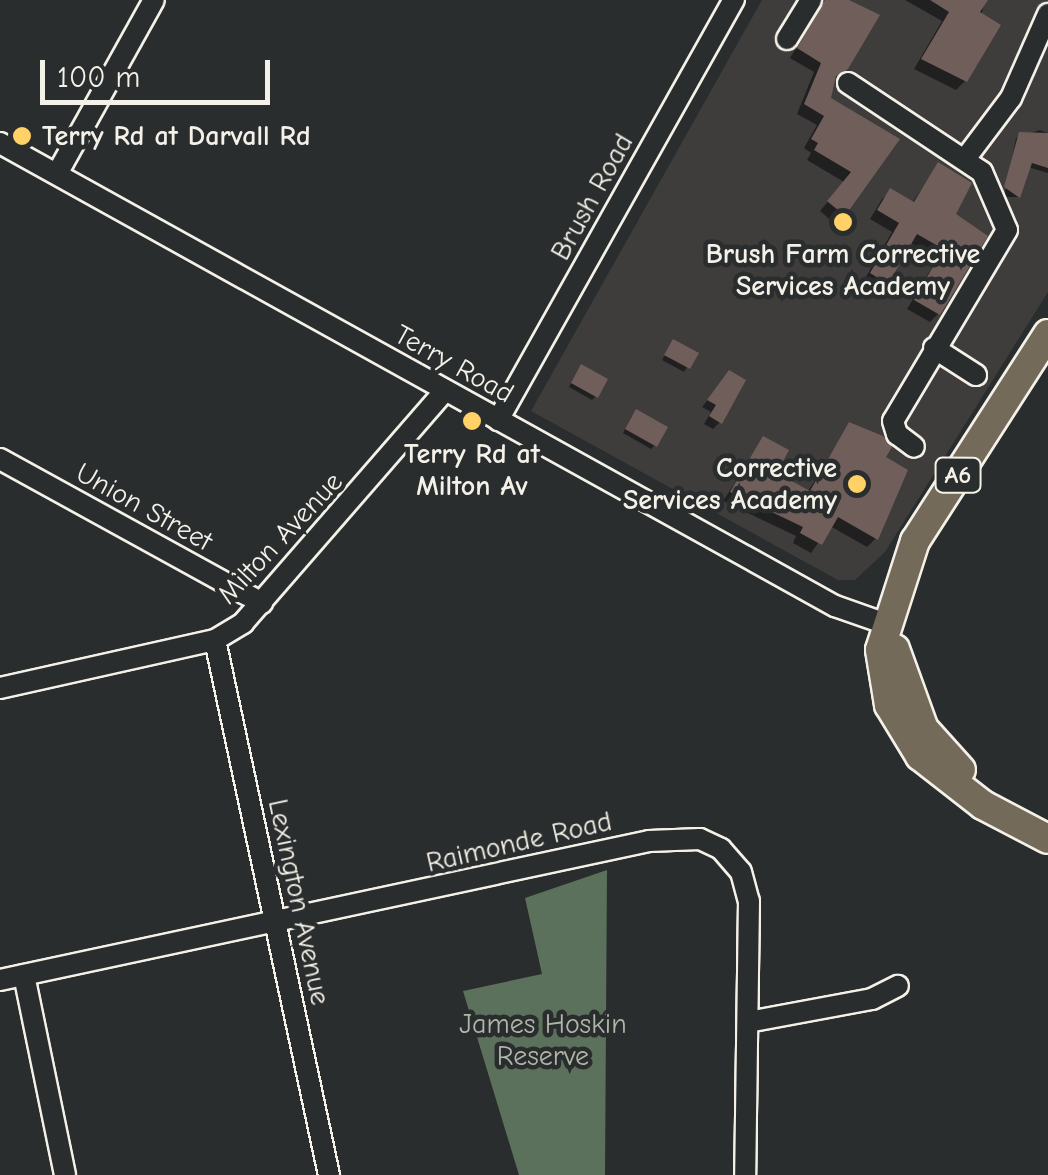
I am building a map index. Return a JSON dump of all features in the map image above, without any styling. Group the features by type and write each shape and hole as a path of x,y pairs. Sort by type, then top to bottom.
{"highway":[{"name":"A6","path":"1048,334 915,541 880,650 884,685 920,756 983,805 1048,839"},
{"path":"886,624 912,706 940,750 980,784 1048,820"}],"street":[{"path":"57,174 154,0"},
{"name":"Brush Road","path":"498,420 734,0"},
{"path":"787,39 810,0"},
{"path":"965,159 1011,98 1048,14"},
{"path":"848,83 982,172 1006,230 892,421 897,434 914,448"},
{"name":"Terry Road","path":"0,143 834,606 886,624"},
{"path":"934,348 976,375"},
{"name":"Milton Avenue","path":"0,688 215,640 262,603 445,391"},
{"name":"Union Street","path":"0,459 262,603"},
{"name":"Lexington Avenue","path":"215,640 329,1175"},
{"name":"Raimonde Road","path":"0,980 276,925 649,841 700,838 722,850 741,872 749,900 745,1175"},
{"path":"24,975 65,1175"},
{"path":"748,1022 872,999 898,986"}],"shaded area":[{"name":"Brush Farm Corrective Services Academy","path":"762,0 1048,0 1048,292 885,552 855,580 838,580 531,411"}],"green space":[{"name":"James Hoskin Reserve","path":"607,870 605,1175 519,1175 463,991 542,974 525,898"}],"building":[{"path":"825,0 849,0 880,15 848,69 836,76 831,98 900,139 845,216 827,201 851,172 814,150 818,143 811,139 824,116 804,104 821,63 797,48"},
{"path":"930,0 988,0 980,12 1001,25 967,82 921,59 949,12"},
{"path":"1019,132 1048,133 1048,168 1032,163 1020,198 1004,187"},
{"path":"938,162 972,183 956,214 988,236 940,315 914,300 943,249 917,234 888,284 870,273 899,223 877,210 890,188 914,202"},
{"path":"673,339 699,353 690,369 664,355"},
{"path":"581,364 608,379 598,398 571,383"},
{"path":"729,370 746,380 722,424 709,416 716,405 707,400"},
{"path":"636,409 668,427 657,447 625,429"},
{"name":"Corrective Services Academy","path":"849,422 883,436 892,447 886,457 908,470 878,540 838,517 822,545 800,533 803,527 730,492 763,436 789,450 777,473 810,491"}],"place":[{"name":"Terry Rd at Darvall Rd","path":"22,136"},
{"name":"Brush Farm Corrective Services Academy","path":"843,222"},
{"name":"Terry Rd at Milton Av","path":"472,421"},
{"name":"Corrective Services Academy","path":"857,484"}]}
